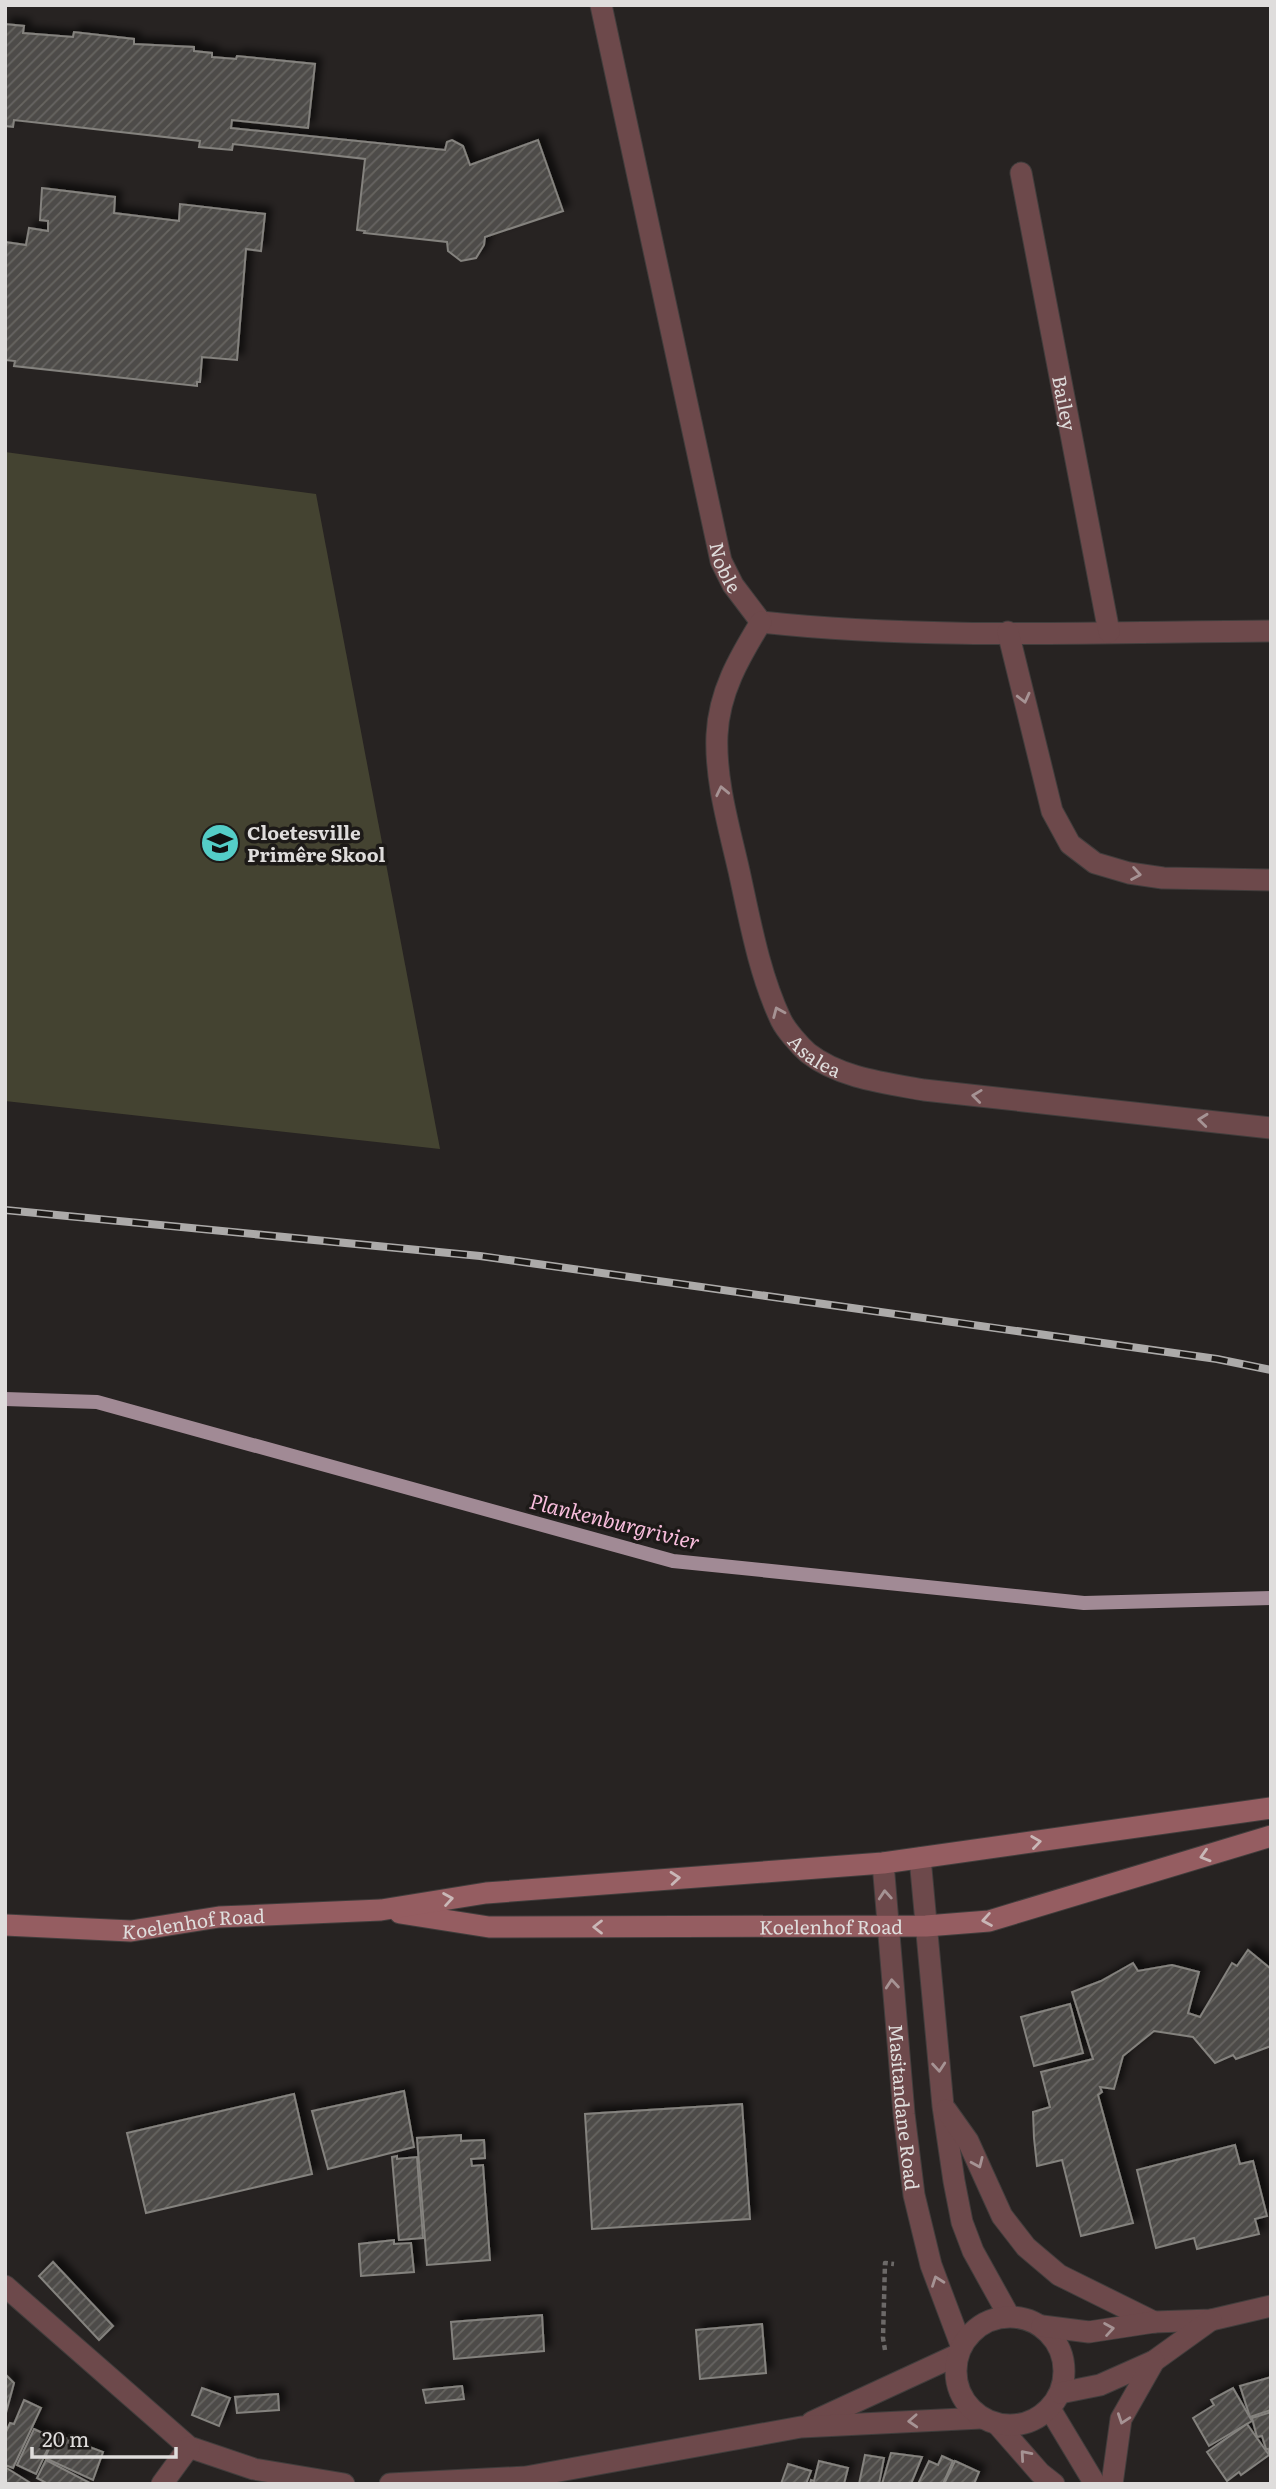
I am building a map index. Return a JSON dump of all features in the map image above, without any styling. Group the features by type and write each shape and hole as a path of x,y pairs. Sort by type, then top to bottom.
{"main road":[{"name":"Koelenhof Road","path":"5,1925 131,1931 219,1916 381,1910 486,1894 883,1863 1271,1808"},
{"name":"Koelenhof Road","path":"381,1910 489,1927 926,1926 989,1921 1271,1836"}],"street":[{"name":"Noble","path":"601,5 721,561 733,585 761,622"},
{"name":"Bailey","path":"1021,173 1110,632"},
{"path":"761,622 837,630 1271,631"},
{"name":"Asalea","path":"761,622 723,693 717,734 719,776 758,954 769,992 783,1023 808,1052 838,1069 868,1080 901,1086 1271,1128"},
{"path":"1008,632 1052,811 1070,844 1095,863 1129,873 1163,878 1271,880"},
{"name":"Masitandane Road","path":"920,1857 943,2106 962,2222 976,2258 1009,2316"},
{"name":"Masitandane Road","path":"883,1863 904,2114 914,2194 931,2265 959,2350"},
{"path":"943,2106 968,2141 1002,2216 1026,2247 1059,2275 1154,2322"},
{"path":"5,2286 189,2447 254,2469 344,2484"},
{"path":"801,2427 959,2350 977,2327 992,2319 1009,2316 1042,2326 1089,2332 1154,2322 1211,2320 1271,2306"},
{"path":"390,2484 526,2477 801,2427 990,2422 1017,2426 1035,2420 1055,2401 1154,2361 1211,2320"},
{"path":"1042,2326 1055,2339 1062,2356 1064,2375 1055,2401 1095,2484"},
{"path":"959,2350 955,2373 958,2390 967,2406 990,2422 1054,2484"},
{"path":"1111,2484 1121,2419 1154,2361"},
{"path":"162,2484 189,2447"}],"shaded area":[{"path":"5,452 316,494 440,1149 5,1101"}],"building":[{"path":"5,24 24,26 23,33 73,37 74,32 134,39 134,44 194,47 194,51 212,53 212,57 236,59 237,56 315,64 308,128 232,120 231,128 445,150 447,142 452,140 463,146 470,165 538,140 563,211 485,237 484,245 476,258 461,261 448,251 447,242 357,230 365,159 233,144 232,150 199,147 200,141 14,120 13,127 5,126"},
{"path":"42,188 115,197 114,213 179,221 180,204 265,214 261,251 246,249 237,360 202,357 200,382 197,382 197,386 14,366 15,361 6,360 5,242 26,245 29,228 48,231 48,221 40,220"},
{"path":"1248,1950 1271,1969 1271,2046 1236,2059 1233,2055 1215,2063 1193,2037 1154,2031 1123,2056 1114,2089 1100,2087 1102,2092 1098,2095 1133,2223 1081,2236 1062,2160 1037,2166 1033,2112 1050,2107 1041,2072 1093,2059 1072,1992 1101,1981 1133,1963 1138,1971 1172,1965 1199,1972 1188,2013 1200,2017 1232,1963 1237,1966"},
{"path":"1070,2004 1083,2053 1034,2066 1021,2017"},
{"path":"404,2091 414,2147 328,2169 312,2111"},
{"path":"294,2094 312,2174 146,2213 127,2133"},
{"path":"742,2104 750,2219 592,2229 585,2114"},
{"path":"461,2135 461,2141 484,2140 485,2158 471,2159 472,2166 483,2165 490,2260 427,2265 417,2138"},
{"path":"1235,2145 1240,2164 1253,2161 1267,2216 1255,2219 1259,2234 1197,2249 1194,2238 1156,2248 1137,2170"},
{"path":"397,2156 397,2159 417,2157 423,2238 399,2240 392,2157"},
{"path":"394,2240 394,2244 411,2243 414,2272 361,2276 359,2244"},
{"path":"53,2262 113,2326 99,2340 39,2276"},
{"path":"542,2315 544,2351 454,2359 451,2322"},
{"path":"762,2324 766,2373 700,2379 696,2330"},
{"path":"5,2374 14,2383 6,2413 5,2413"},
{"path":"1271,2377 1271,2410 1250,2417 1240,2386"},
{"path":"462,2386 464,2399 426,2403 423,2390"},
{"path":"202,2388 230,2398 219,2426 192,2415"},
{"path":"1233,2388 1252,2421 1209,2446 1193,2418 1214,2405 1211,2400"},
{"path":"278,2394 279,2410 237,2413 235,2397"},
{"path":"24,2400 41,2408 13,2468 5,2465 5,2434 10,2423 14,2424"},
{"path":"1271,2412 1269,2453 1262,2436 1257,2437 1252,2418"},
{"path":"1247,2424 1269,2455 1241,2475 1239,2472 1227,2481 1207,2452"},
{"path":"34,2429 53,2438 36,2474 17,2465"},
{"path":"55,2434 103,2452 93,2480 45,2458"},
{"path":"891,2453 922,2457 911,2484 882,2484"},
{"path":"865,2455 884,2458 879,2484 859,2484"},
{"path":"942,2456 953,2461 943,2484 918,2484 929,2461 938,2465"},
{"path":"46,2460 90,2483 48,2484 37,2478"},
{"path":"819,2461 848,2468 844,2484 810,2484 811,2480 814,2481"},
{"path":"955,2461 979,2472 974,2484 944,2484"},
{"path":"788,2464 811,2471 806,2484 781,2484"},
{"path":"5,2467 32,2484 5,2484"}],"waterway":[{"name":"Plankenburgrivier","path":"5,1399 97,1402 673,1561 1084,1603 1271,1598"}],"railway":[{"path":"5,1210 480,1256 1217,1359 1271,1370"}],"place":[{"name":"Cloetesville Primêre Skool","path":"220,843"}]}
